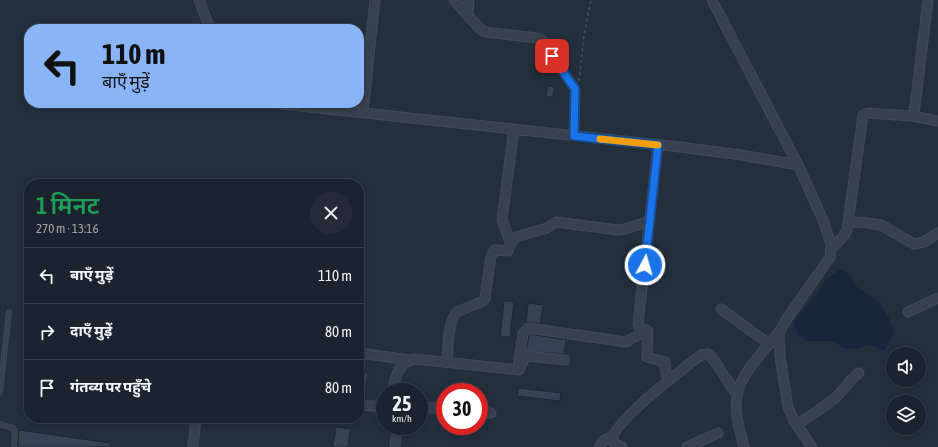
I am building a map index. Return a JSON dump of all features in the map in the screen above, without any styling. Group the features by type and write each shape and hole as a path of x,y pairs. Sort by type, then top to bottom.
{"street":[{"path":"198,0 208,24"},
{"path":"364,103 375,0"},
{"path":"454,0 480,29 485,32 542,40 573,86 575,92 574,136"},
{"path":"468,15 470,0"},
{"path":"712,0 798,165 829,233 832,249 830,257 780,331 741,383 737,395 738,418 744,447"},
{"path":"913,116 915,112 928,0"},
{"path":"323,108 658,145 741,155 798,165"},
{"path":"363,108 363,112"},
{"path":"832,249 843,237 848,223 863,115 868,113 913,116 938,121"},
{"path":"511,244 502,220 514,129"},
{"path":"647,330 640,328 638,324 658,145"},
{"path":"447,361 451,326 454,315 457,312 483,301 485,298 491,256 493,252 498,250 508,251 516,238 547,228 556,222 618,230 650,221"},
{"path":"848,223 859,222 881,225 914,244 924,242 938,233"},
{"path":"908,312 938,298"},
{"path":"721,309 769,344"},
{"path":"517,370 523,334 528,328 626,342 647,330"},
{"path":"647,330 647,357 665,362 666,374 671,379"},
{"path":"780,331 779,342 788,407 797,425 812,447"},
{"path":"364,354 410,360 447,361 517,370 521,368 525,358 529,356 565,360"},
{"path":"599,447 603,441 612,436 634,411 702,355 708,354 714,360 737,395"},
{"path":"394,383 398,369 410,360"},
{"path":"797,425 835,398 852,378 859,373"},
{"path":"364,405 376,406"},
{"path":"193,447 195,423"},
{"path":"687,447 718,433"},
{"path":"395,447 396,435"},
{"path":"612,436 614,443 622,447"}],"lane":[{"path":"0,393 9,312"},
{"path":"0,424 13,428 15,431 14,447"}],"path":[{"path":"575,92 579,82 584,35 591,0"}],"water":[{"path":"841,269 851,276 856,286 879,302 889,318 894,333 885,350 869,345 859,349 844,348 832,341 807,341 797,334 794,321 818,292 825,280"}],"building":[{"path":"548,86 555,87 553,97 546,96"},
{"path":"504,301 514,302 510,337 500,336"},
{"path":"528,303 543,305 540,324 526,322"},
{"path":"530,334 566,340 564,354 526,351"},
{"path":"364,373 368,373 364,399"},
{"path":"518,388 561,393 560,401 517,396"},
{"path":"336,427 350,429 348,447 333,447"},
{"path":"19,430 110,443 110,447 18,447"}],"slow traffic":[{"path":"600,139 658,145"}],"route":[{"path":"552,56 575,89 574,136 658,145 645,265"}]}
